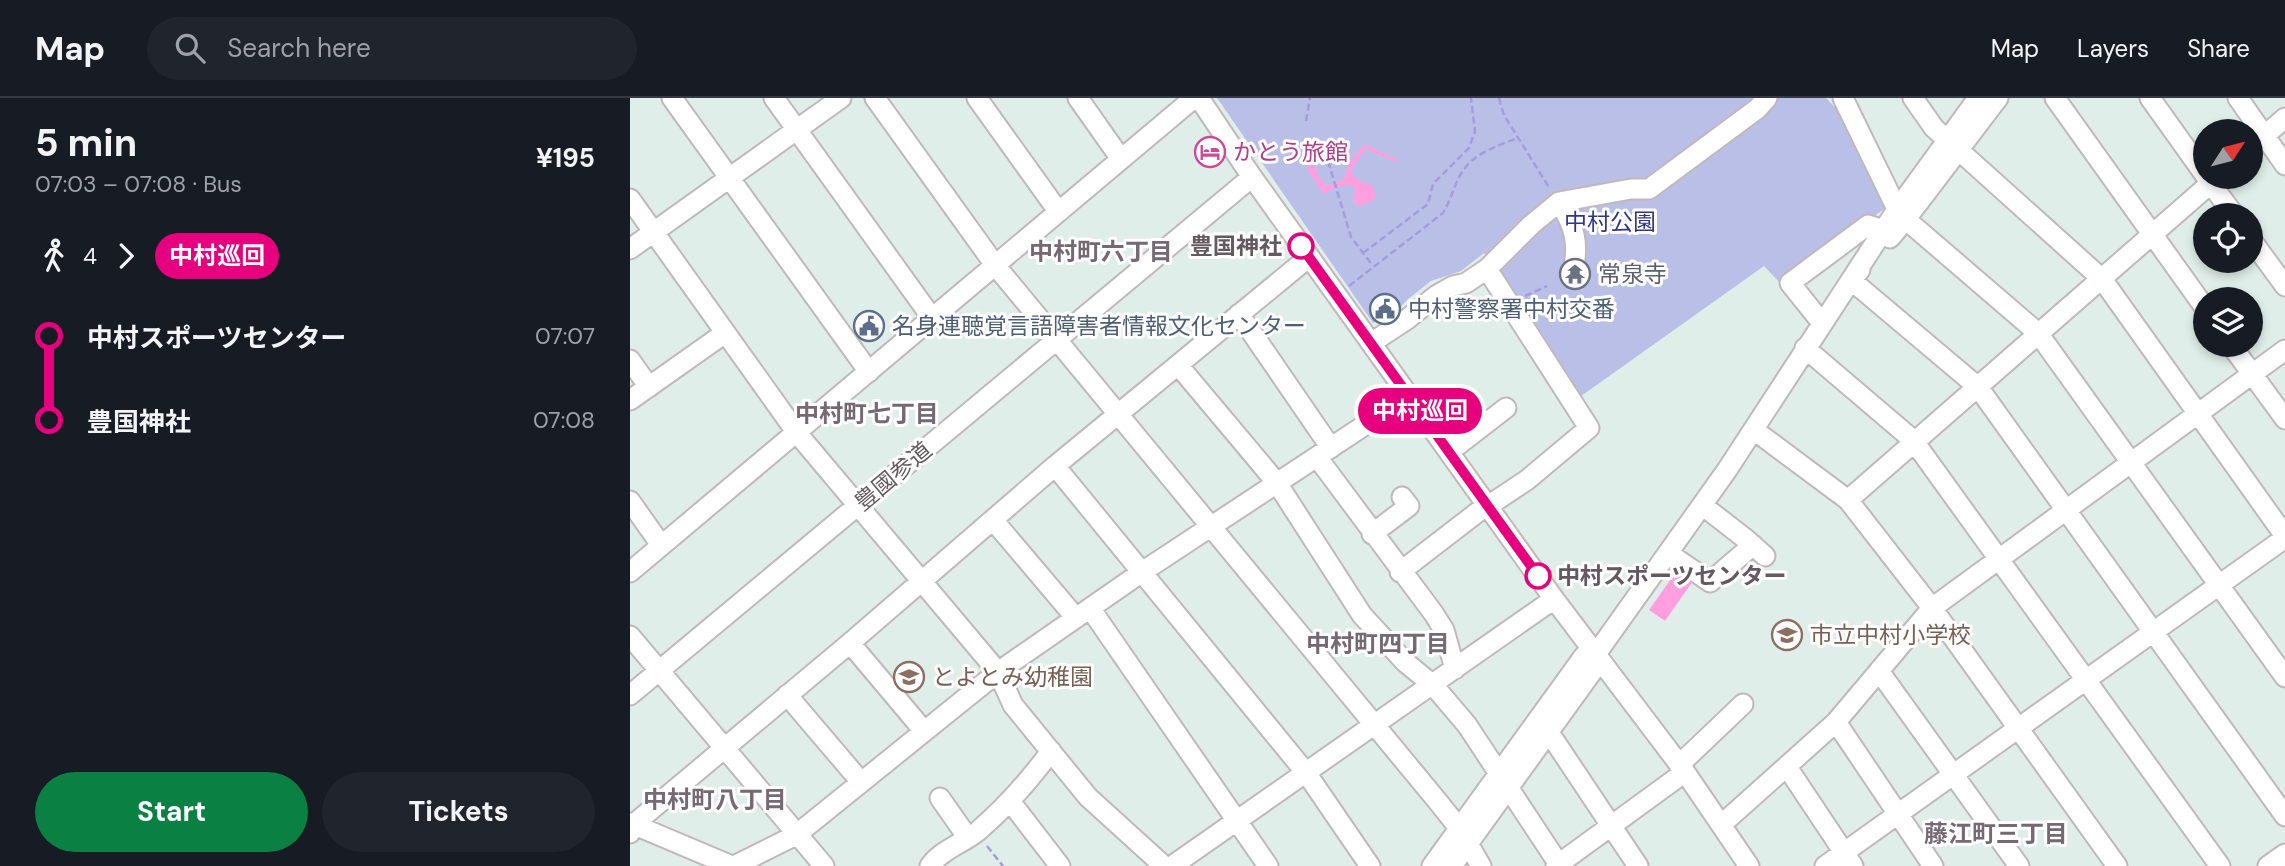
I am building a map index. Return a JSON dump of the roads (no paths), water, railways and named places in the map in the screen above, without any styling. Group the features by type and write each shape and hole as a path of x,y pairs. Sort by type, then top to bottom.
{"street":[{"path":"672,98 869,372"},
{"path":"774,98 932,318"},
{"path":"630,249 841,98"},
{"path":"875,98 995,265 1376,726 1464,836 1481,866"},
{"path":"977,98 1058,211"},
{"path":"1078,98 1121,159"},
{"path":"630,572 1058,211 1197,98 1555,599 1682,769 1749,866"},
{"path":"1371,343 1437,295 1453,286 1466,283 1487,269 1531,225 1559,202 1648,188 1757,109 1767,98"},
{"path":"1843,98 1899,213 2038,333 2285,677"},
{"path":"1825,866 1848,859 1899,815 2285,537 2102,279 1934,128 1913,98"},
{"path":"1953,145 1978,98"},
{"path":"1851,280 1953,145 1998,98"},
{"path":"2055,98 2193,290"},
{"path":"2150,98 2193,155"},
{"path":"2238,98 2248,119"},
{"path":"2263,138 2285,118"},
{"path":"2263,146 2285,165"},
{"name":"豊國参道","path":"630,695 1252,177"},
{"path":"1848,500 1913,440 2102,279 2198,189"},
{"path":"630,199 797,433 998,672 1013,705 1088,797 1164,866"},
{"path":"1559,202 1570,218 1577,239 1573,272"},
{"path":"1504,780 1549,731 1594,669 1596,654 1754,430 1883,230 1899,213"},
{"path":"1822,323 1790,283 1868,225 1883,230"},
{"path":"2263,256 2285,286"},
{"path":"1309,257 1055,466 631,827 733,866 796,835 998,672 1142,572 1409,396"},
{"path":"1400,572 1527,480 1589,428 1487,269"},
{"path":"1851,280 1978,387 2285,816"},
{"path":"1239,314 1372,534 1444,630 1455,669"},
{"path":"630,400 725,332"},
{"path":"1805,348 1913,440 2220,866"},
{"path":"1721,825 1836,722 1932,608 2285,350"},
{"path":"2240,357 2285,419"},
{"path":"630,360 649,387"},
{"path":"1178,365 1277,484 1362,615 1405,662 1433,685 1466,725 1558,865 1682,769 1743,704"},
{"path":"1449,452 1506,408"},
{"path":"1754,430 1848,500 1932,608 2117,866"},
{"path":"1055,466 1307,774 1370,866"},
{"path":"1372,534 1409,506 1402,497"},
{"path":"630,501 662,545"},
{"path":"1668,553 1710,582 1759,551 1702,505"},
{"path":"993,520 1083,613 1268,866"},
{"path":"1172,866 1555,599"},
{"path":"630,636 824,866"},
{"path":"850,643 924,731"},
{"path":"1432,866 1464,836 1504,780 1584,656 1596,654"},
{"path":"1879,671 2019,866"},
{"path":"787,695 860,782"},
{"path":"1836,722 1933,866"},
{"path":"1549,731 1639,866"},
{"path":"930,866 937,856 973,835 1025,787 1051,751"},
{"path":"1787,766 1848,859"},
{"path":"940,798 973,835"},
{"path":"1010,801 1060,866"},
{"path":"1452,866 1464,836"},
{"path":"2268,866 2285,854"}],"place":[{"name":"かとう旅館","path":"1210,152"},
{"name":"豊国神社","path":"1301,246"},
{"name":"常泉寺","path":"1575,274"},
{"name":"中村警察署中村交番","path":"1385,309"},
{"name":"名身連聴覚言語障害者情報文化センター","path":"869,326"},
{"name":"中村スポーツセンター","path":"1538,576"},
{"name":"市立中村小学校","path":"1787,635"},
{"name":"とよとみ幼稚園","path":"909,677"}],"district":[{"name":"中村町六丁目","path":"1101,251"},
{"name":"中村町七丁目","path":"867,413"},
{"name":"中村町四丁目","path":"1378,643"},
{"name":"中村町八丁目","path":"715,799"},
{"name":"藤江町三丁目","path":"1996,833"}],"park label":[{"name":"中村公園","path":"1610,222"}]}
